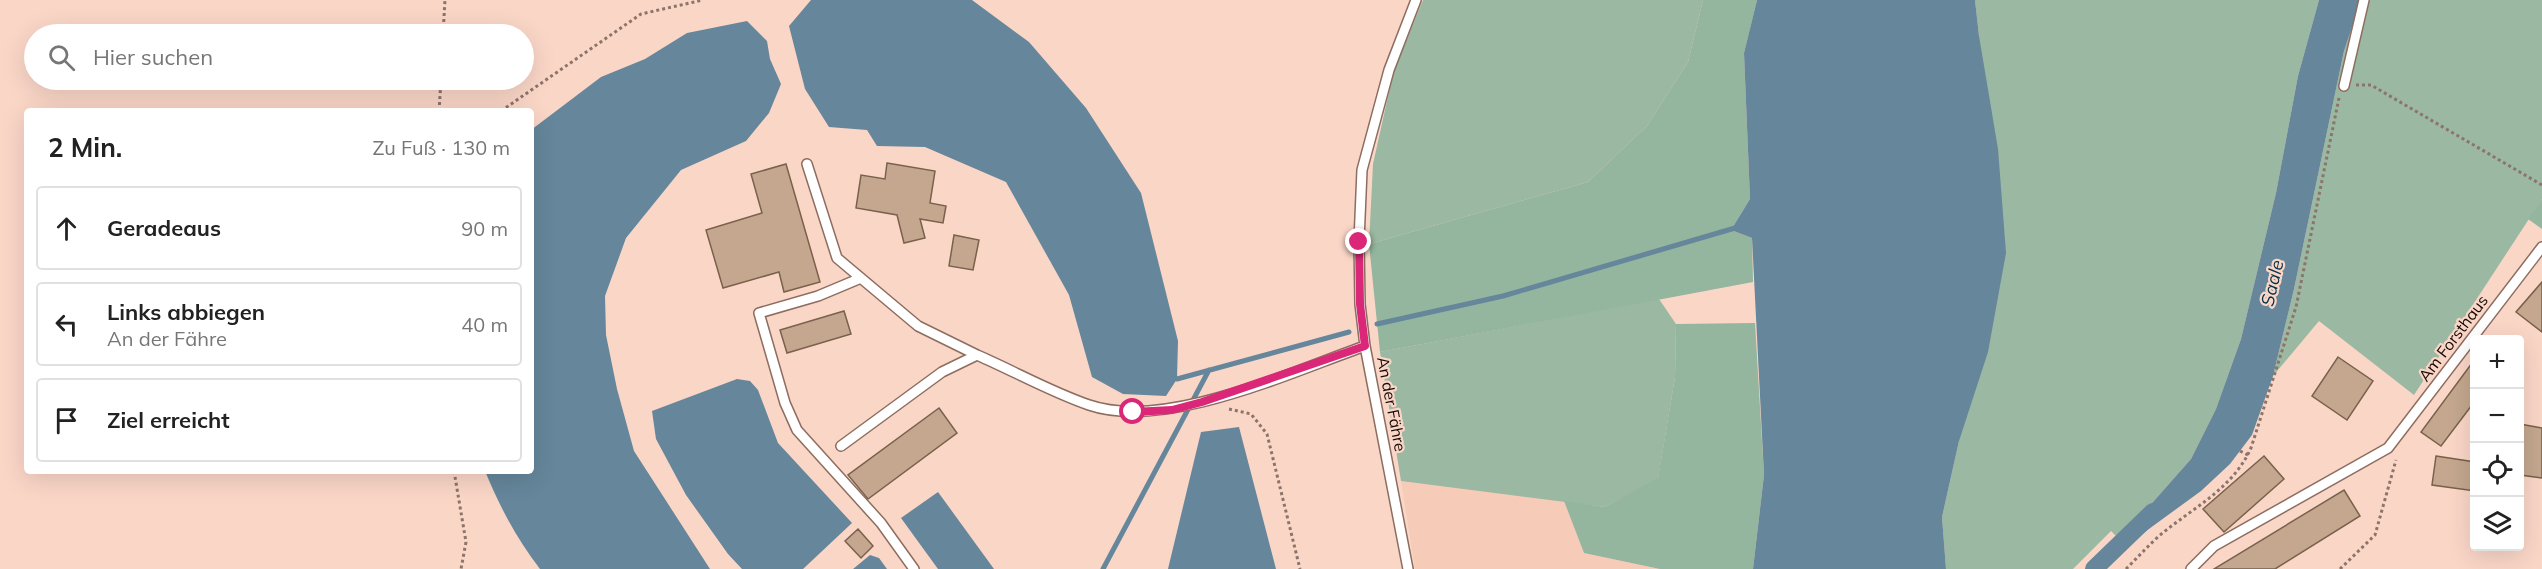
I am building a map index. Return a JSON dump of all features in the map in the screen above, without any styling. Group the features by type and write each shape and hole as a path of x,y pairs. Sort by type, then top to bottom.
{"lane":[{"name":"An der Fähre","path":"1408,569 1365,346 1360,304 1362,170 1389,70 1416,0"},
{"path":"2344,86 2364,0"},
{"path":"807,164 837,258 918,326 1090,406 1133,412 1181,407 1365,346"},
{"name":"Am Forsthaus","path":"2191,569 2214,546 2388,448 2542,247"},
{"path":"861,278 818,296 759,313 785,404 797,430 881,523 914,569"},
{"path":"841,446 942,372 977,355"}],"path":[{"path":"444,24 445,0"},
{"path":"534,88 640,14 703,0"},
{"path":"2126,569 2159,536 2232,480 2248,455 2257,435 2296,307 2337,105 2344,86 2371,85 2542,184"},
{"path":"439,108 440,90"},
{"path":"505,108 531,90"},
{"path":"1201,402 1251,414 1267,434 1300,569"},
{"path":"2240,451 2248,455"},
{"path":"2340,569 2375,535 2397,457"},
{"path":"455,474 466,542 462,569"}],"shaded area":[{"path":"1401,481 1564,501 1584,553 1660,569 1415,569"}],"green space":[{"path":"1423,0 1703,0 1688,62 1647,126 1588,182 1369,244 1373,164 1393,74"},
{"path":"1703,0 1757,0 1744,53 1750,199 1731,230 1752,238 1753,282 1380,352 1369,244 1588,182 1647,126 1688,62"},
{"path":"1975,0 2319,0 2298,76 2276,193 2241,339 2216,409 2191,459 2153,502 2117,537 2111,531 2073,569 1946,569 1942,517 1959,441 1979,36"},
{"path":"2361,0 2542,0 2542,199 2414,395 2319,321 2273,376 2294,289 2344,51"},
{"path":"2542,199 2542,229 2528,219"},
{"path":"1659,299 1676,324 1675,377 1658,479 1605,507 1401,481 1380,352"},
{"path":"1755,323 1764,475 1753,569 1660,569 1584,553 1564,501 1605,507 1658,478 1675,377 1676,324"}],"water":[{"path":"811,0 972,0 1029,42 1086,108 1141,193 1178,341 1177,379 1166,396 1123,394 1092,377 1069,295 1006,182 925,147 877,146 867,130 829,127 805,89 789,26"},
{"path":"1757,0 1975,0 1998,149 2006,253 1988,352 1959,441 1942,517 1946,569 1753,569 1764,475 1752,238 1731,230 1750,199 1744,53"},
{"name":"Saale","path":"2319,0 2361,0 2344,51 2294,289 2273,376 2252,435 2230,464 2201,491 2142,534 2131,523 2191,459 2216,409 2241,339 2276,193 2298,76"},
{"path":"747,21 767,41 770,59 781,84 769,113 746,141 681,170 626,238 605,296 606,335 617,389 634,451 710,569 540,569 509,522 486,474 534,474 534,128 601,77 645,59 687,33"},
{"path":"737,379 750,381 758,390 778,443 852,523 803,569 742,569 728,554 686,495 656,439 652,411"},
{"path":"1239,427 1276,569 1168,569 1201,432"},
{"path":"938,492 994,569 938,569 901,518"},
{"path":"870,555 879,558 887,569 853,569"}],"building":[{"path":"887,163 935,171 930,203 946,206 943,223 920,219 925,238 904,243 897,215 856,208 861,175 885,179"},
{"path":"786,164 820,282 784,292 779,272 723,288 706,230 762,213 751,174"},
{"path":"954,235 979,240 973,270 949,266"},
{"path":"2542,282 2542,332 2516,312"},
{"path":"844,311 851,334 787,353 780,330"},
{"path":"2338,357 2373,381 2347,420 2312,396"},
{"path":"2470,366 2470,408 2441,446 2421,432"},
{"path":"939,408 957,433 868,499 848,475"},
{"path":"2524,425 2542,428 2542,478 2524,476"},
{"path":"2264,456 2284,479 2224,532 2203,509"},
{"path":"2436,456 2470,461 2470,490 2432,485"},
{"path":"2344,490 2360,516 2275,569 2214,569"},
{"path":"858,529 873,546 861,558 845,541"}],"waterway":[{"path":"1377,324 1503,296 1735,228"},
{"path":"1177,379 1349,332"},
{"path":"1103,569 1209,370"},
{"path":"2094,569 2153,512"}],"route":[{"path":"1133,412 1172,410 1202,402 1365,346 1360,304 1359,242"}]}
